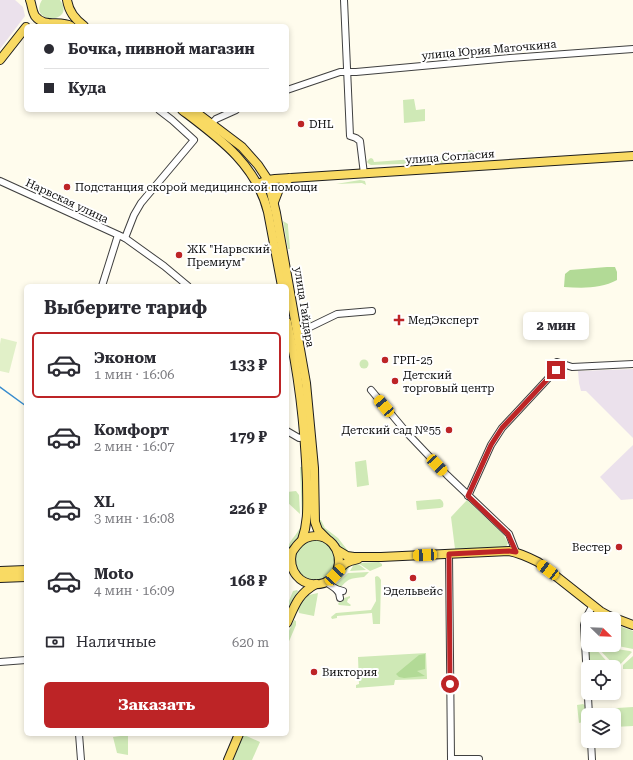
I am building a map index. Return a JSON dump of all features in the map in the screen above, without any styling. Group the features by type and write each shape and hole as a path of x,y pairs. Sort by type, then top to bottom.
{"main road":[{"path":"33,4 35,16 43,22"},
{"path":"28,24 33,4"},
{"path":"56,23 66,15 68,4"},
{"path":"68,4 75,18 82,24"},
{"path":"37,24 43,22 67,24"},
{"path":"0,60 24,31"},
{"name":"улица Гайдара","path":"185,112 237,156 258,184 266,201 282,284"},
{"name":"улица Гайдара","path":"196,112 242,147 258,165 268,180 274,204 288,284"},
{"name":"улица Согласия","path":"258,184 268,180 290,178 633,156"},
{"path":"274,204 279,189 290,178"},
{"name":"улица Гайдара","path":"289,287 306,383 312,442 315,522 318,530 326,538"},
{"name":"улица Гайдара","path":"289,330 302,408 304,437 307,522 302,540"},
{"path":"299,598 300,587 293,572 290,555 298,543 302,540 315,536 326,538 334,544 337,550 339,562 335,575"},
{"path":"337,550 352,557 509,551 516,552 538,562 609,616 633,626"},
{"path":"289,619 299,598 305,590 316,584 326,582 348,562 369,557"},
{"path":"0,571 24,570"},
{"path":"293,572 308,583 316,584"},
{"path":"0,578 24,577"},
{"path":"228,760 238,736"}],"street":[{"path":"344,0 350,136 360,140 364,174"},
{"name":"улица Юрия Маточкина","path":"289,89 340,72 348,73 505,58 633,49"},
{"path":"125,238 134,215 141,203 194,140 162,112"},
{"path":"211,124 216,119 232,112"},
{"name":"Нарвская улица","path":"0,180 125,238 164,266 186,284"},
{"path":"103,284 118,235"},
{"path":"297,331 304,330 337,314 372,311"},
{"path":"468,496 491,445 502,428 556,370 557,362 572,367 633,364"},
{"path":"371,390 408,434 468,496 508,534 516,552"},
{"path":"289,432 299,438 304,437"},
{"path":"449,554 451,759 479,759"},
{"path":"326,582 340,590 340,598"},
{"path":"589,708 584,625 593,605"},
{"path":"0,662 24,660"},
{"path":"79,736 81,760"},
{"path":"591,748 592,760"}],"shaded area":[{"path":"0,0 15,0 23,7 25,16 0,49"},
{"path":"633,369 633,438 586,391 581,391 578,371"},
{"path":"633,445 633,499 621,500 600,477"}],"green space":[{"path":"42,0 60,0 63,8 62,14 58,17 52,18 41,14 39,8"},
{"path":"414,99 416,110 425,109 425,121 404,123 403,100"},
{"path":"468,150 474,151 475,156 473,160 419,165 371,165 367,162 371,158 374,162 467,155"},
{"path":"360,180 365,181 366,185 362,183 336,184"},
{"path":"283,221 288,224 290,249 288,249"},
{"path":"615,267 617,272 617,280 604,285 584,288 564,287 565,274 570,270"},
{"path":"300,309 307,312 311,318 311,323 304,327 299,310"},
{"path":"1,338 17,342 9,373 0,371"},
{"path":"362,360 366,360 368,364 366,368 362,368 360,366 360,362"},
{"path":"366,460 369,485 357,487 355,462"},
{"path":"300,467 303,467 305,516 302,516"},
{"path":"296,491 299,495 300,514 289,504 289,492"},
{"path":"440,499 443,502 443,507 417,510 416,501"},
{"path":"467,500 503,534 508,543 506,547 455,549 451,517"},
{"path":"318,520 321,520 325,528 338,538 349,552 344,551 337,541 322,530"},
{"path":"302,521 304,521 300,534 289,551 289,544 301,526"},
{"path":"311,540 319,540 326,543 332,549 335,560 332,571 326,577 319,580 311,580 304,577 298,571 295,564 295,556 298,549 304,543"},
{"path":"353,562 342,578 332,585 343,569"},
{"path":"379,562 382,566 370,571 358,563"},
{"path":"357,563 366,570 350,571 354,564"},
{"path":"369,572 364,577 348,580 340,588 333,587 348,573"},
{"path":"377,576 381,580 380,624 373,624 372,613 337,616 337,618 332,619 331,617 336,613 371,610 376,601 375,577"},
{"path":"297,590 298,591 289,612 289,601 293,591"},
{"path":"318,593 314,616 299,613 298,608 304,596"},
{"path":"350,596 347,602 351,605 350,606 338,604 341,599"},
{"path":"294,620 296,621 296,625 289,641 289,631"},
{"path":"621,627 633,631 633,649 621,647"},
{"path":"621,650 632,652 621,664 621,660 609,660 602,652 621,652"},
{"path":"588,652 598,652 606,660 588,660"},
{"path":"426,653 427,679 395,680 394,685 356,688 356,685 359,684 358,657"},
{"path":"425,654 425,669 417,671 425,676 404,678 399,677 396,674 419,655"},
{"path":"633,656 633,669 623,669 623,665"},
{"path":"583,704 586,706 586,708 581,708 581,722 579,723 577,705"},
{"path":"633,707 633,726 621,727 621,708 617,708"},
{"path":"128,736 128,755 117,753 113,737"},
{"path":"241,736 246,736 260,742 252,760 230,760"}],"waterway":[{"path":"0,387 24,405"}],"place":[{"name":"DHL","path":"301,124"},
{"name":"Подстанция скорой медицинской помощи","path":"67,187"},
{"name":"ЖК \"Нарвский Премиум\"","path":"179,255"},
{"name":"МедЭксперт","path":"399,320"},
{"name":"ГРП-25","path":"385,360"},
{"name":"Детский торговый центр","path":"395,381"},
{"name":"Детский сад №55","path":"449,430"},
{"name":"Вестер","path":"619,547"},
{"name":"Эдельвейс","path":"413,578"},
{"name":"Виктория","path":"314,672"}],"route":[{"path":"450,684 449,554 509,551 516,552 512,539 508,534 468,496 491,445 502,428 556,370"}]}
